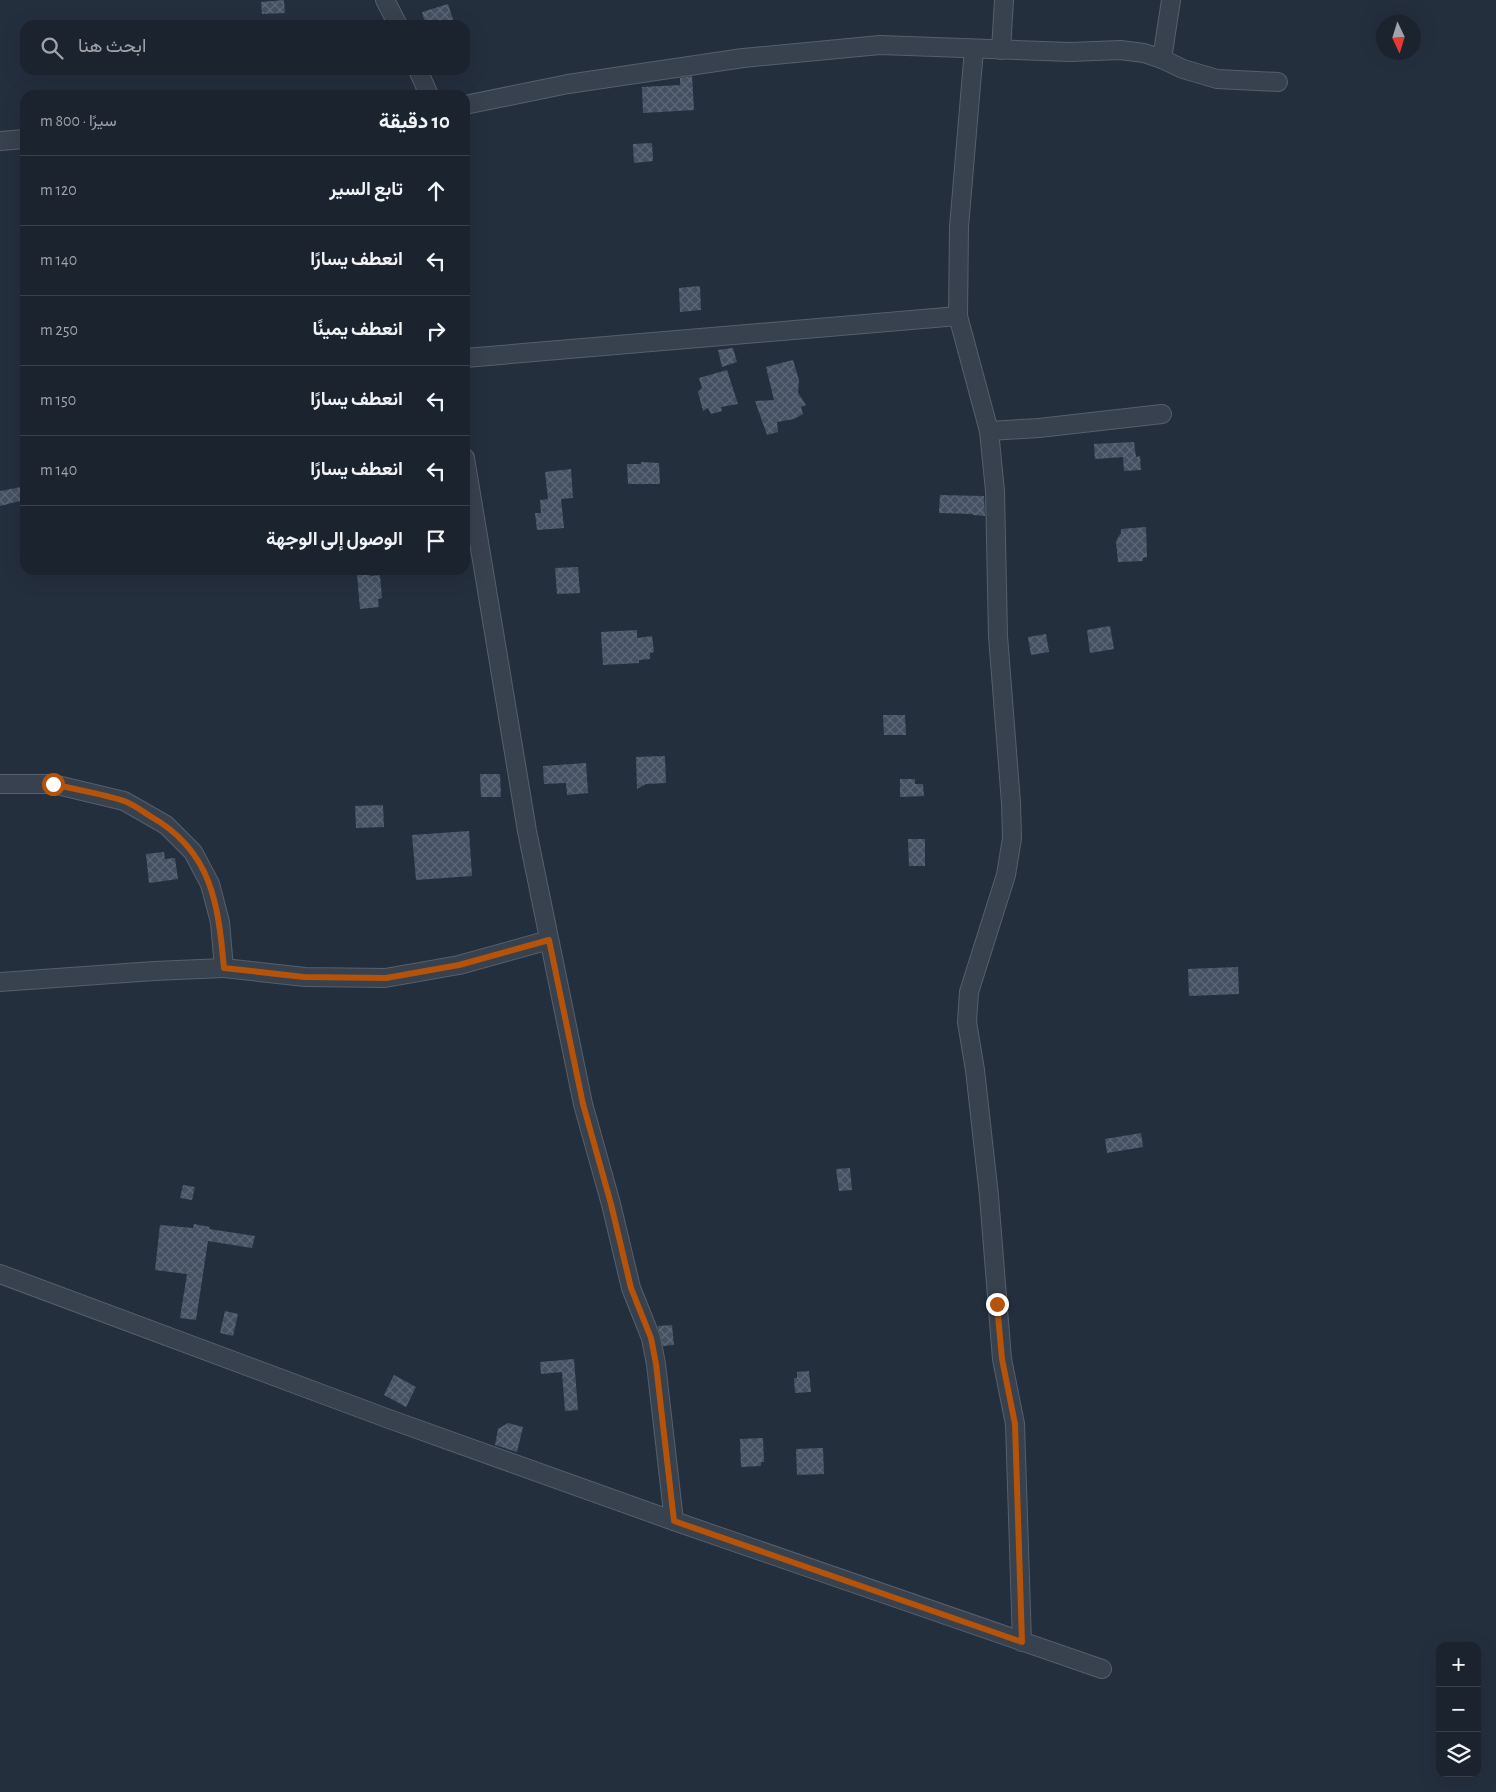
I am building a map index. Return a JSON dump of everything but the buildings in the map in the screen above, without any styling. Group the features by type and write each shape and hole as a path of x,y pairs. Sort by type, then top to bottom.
{"street":[{"path":"385,0 395,20"},
{"path":"1000,50 1004,0"},
{"path":"1162,59 1171,0"},
{"path":"470,104 568,84 743,58 880,45 1070,52 1120,50 1162,59 1183,69 1218,79 1278,82"},
{"path":"974,49 959,227 958,316 988,431 995,491 998,636 1012,838 1006,875 969,992 967,1022 975,1070 989,1196 1002,1359 1015,1424 1022,1642"},
{"path":"420,75 427,90"},
{"path":"0,141 20,139"},
{"path":"470,358 958,316"},
{"path":"988,431 1040,428 1162,414"},
{"path":"470,488 527,831 583,1104 611,1204 631,1288 651,1338 656,1364 674,1521"},
{"path":"0,784 53,784 124,801 166,825 193,852 210,884 220,922 224,968"},
{"path":"0,982 224,968 304,977 386,978 459,965 549,940"},
{"path":"0,1274 389,1419 674,1521 1102,1669"}],"route":[{"path":"53,784 124,801 166,825 193,852 210,884 220,922 224,968 304,977 386,978 459,965 549,940 583,1104 611,1204 631,1288 651,1338 656,1364 674,1521 1022,1642 1015,1424 1002,1359 997,1304"}]}
